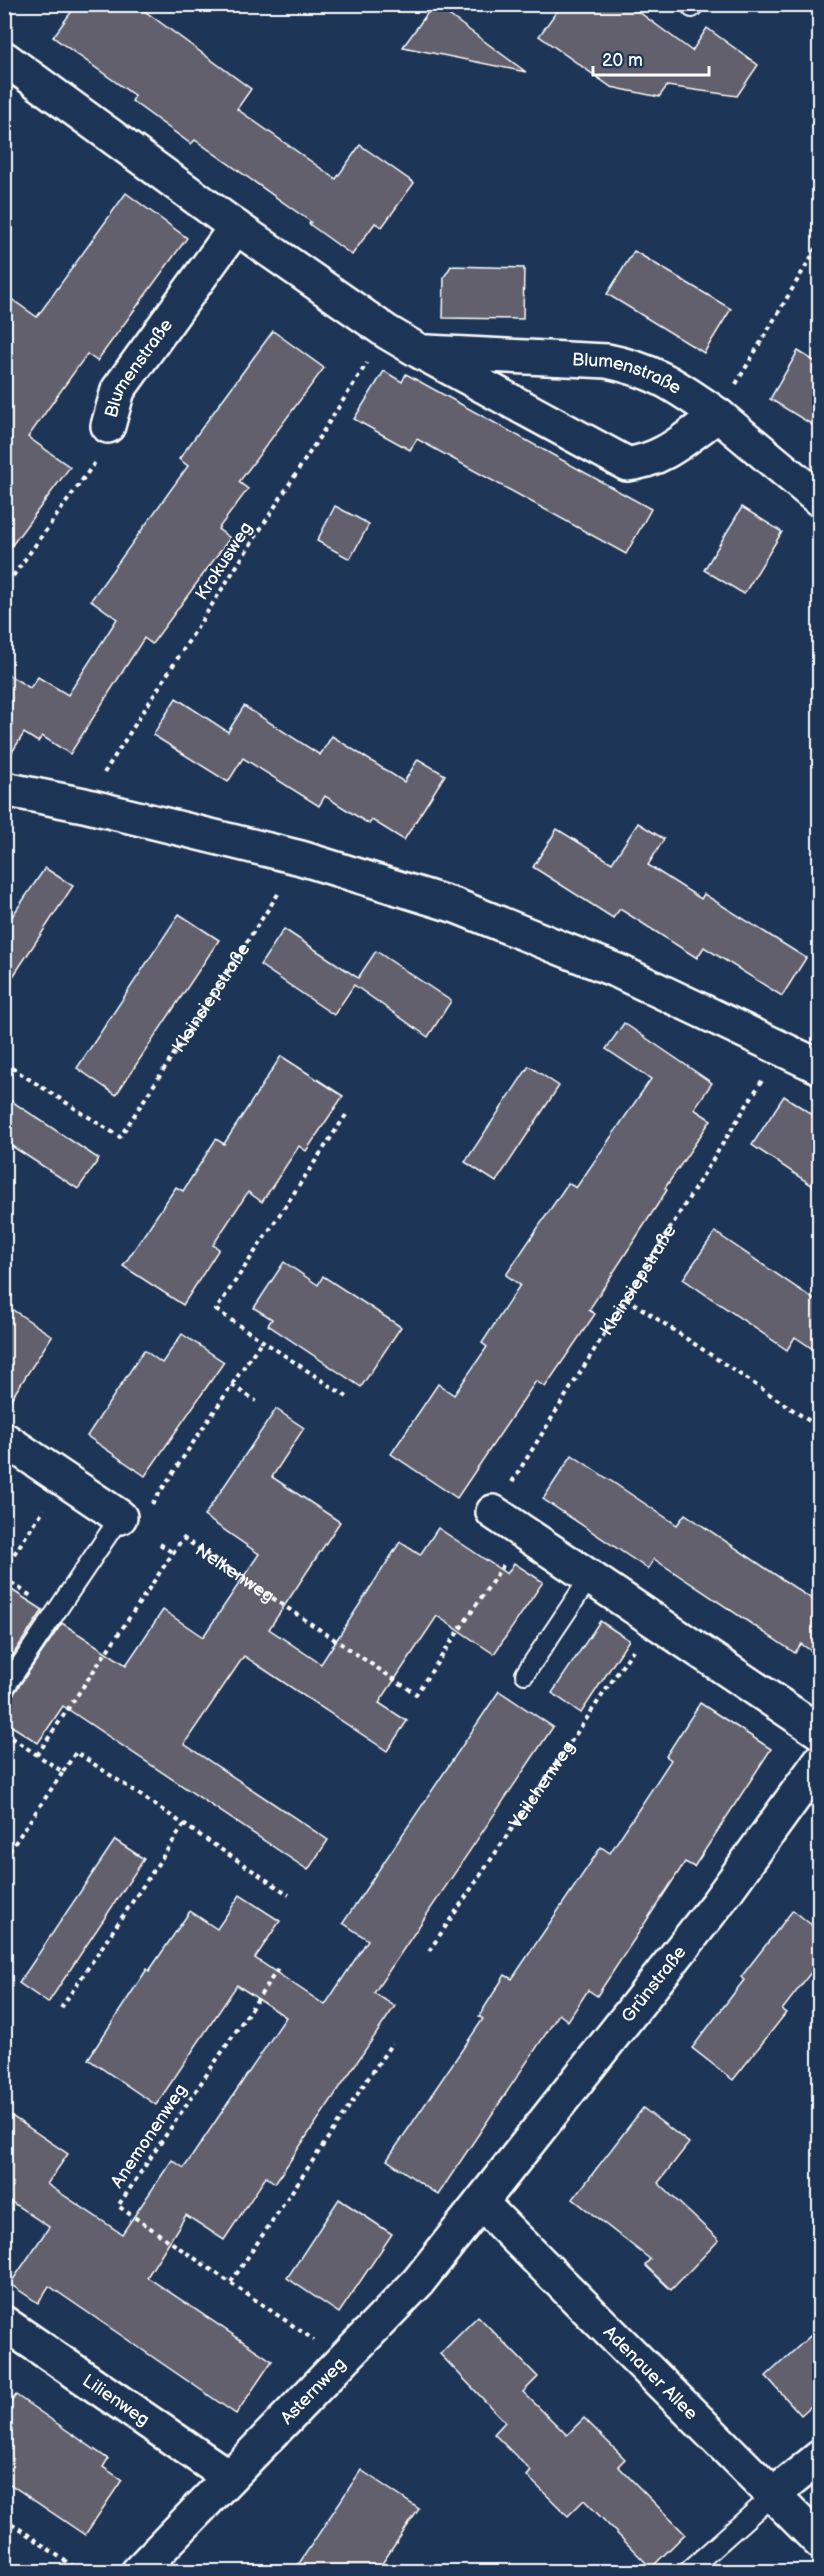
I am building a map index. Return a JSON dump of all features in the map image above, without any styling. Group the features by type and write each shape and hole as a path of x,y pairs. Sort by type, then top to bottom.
{"street":[{"name":"Blumenstraße","path":"4,58 236,227 387,332 627,464 657,458 718,415"},
{"name":"Blumenstraße","path":"108,426 118,390 236,227"},
{"name":"Blumenstraße","path":"419,351 607,361 636,367 667,380 718,415 819,500"},
{"path":"9,798 84,805 301,858 456,906 620,972 782,1047 819,1067"},
{"path":"4,1439 65,1479 135,1513"},
{"path":"493,1512 819,1732"},
{"name":"Grünstraße","path":"481,2203 716,1905 819,1761"},
{"name":"Asternweg","path":"138,2571 344,2361 418,2282 481,2203"},
{"name":"Adenauer Allee","path":"481,2203 819,2542"},
{"name":"Lilienweg","path":"4,2324 229,2477"},
{"path":"773,2495 819,2457"}],"lane":[{"path":"4,1689 135,1513"},
{"path":"525,1674 590,1577"},
{"path":"687,2571 773,2495"}],"path":[{"path":"718,415 819,242"},
{"name":"Krokusweg","path":"84,805 387,332"},
{"name":"Blumenstraße","path":"13,576 96,462 108,426"},
{"name":"Kleinsiepstraße","path":"4,1063 120,1137 301,858"},
{"name":"Kleinsiepstraße","path":"493,1512 782,1047"},
{"path":"346,1115 216,1310 350,1399"},
{"path":"626,1298 819,1428"},
{"path":"135,1513 232,1385 262,1340"},
{"path":"232,1385 256,1401"},
{"path":"4,1569 65,1479"},
{"name":"Nelkenweg","path":"37,1755 183,1538 416,1694 524,1533"},
{"path":"160,1544 173,1552"},
{"name":"Veilchenweg","path":"429,1951 654,1619"},
{"path":"4,1733 63,1772"},
{"path":"4,1859 76,1752 289,1895"},
{"path":"61,2008 184,1825"},
{"name":"Anemonenweg","path":"278,1969 118,2206 344,2361"},
{"path":"231,2282 392,2043"},
{"path":"4,2518 81,2571"}],"building":[{"path":"77,4 135,4 251,89 237,109 336,179 360,145 414,183 382,227 375,223 352,255 309,224 311,222 195,140 191,144 132,101 135,96 53,37"},
{"path":"434,4 526,72 403,47"},
{"path":"562,4 628,4 692,51 707,28 758,65 737,96 667,86 659,97 611,87 539,36"},
{"path":"126,193 187,238 97,361 87,354 28,437 70,467 4,556 4,294 37,317"},
{"path":"634,251 731,309 704,353 607,294"},
{"path":"451,266 524,268 523,319 443,318 444,277"},
{"path":"273,331 324,368 239,482 248,489 218,529 230,538 152,644 144,638 70,754 42,736 38,742 24,733 4,765 4,672 30,688 38,677 68,695 117,619 91,600 188,466 179,459"},
{"path":"798,351 819,364 819,429 770,399"},
{"path":"384,371 402,382 406,374 651,509 626,554 417,439 410,450 354,419"},
{"path":"335,506 369,524 350,559 317,541"},
{"path":"742,507 782,532 744,594 704,570"},
{"path":"176,698 228,732 244,706 320,755 332,736 404,782 418,759 445,775 404,840 372,820 369,824 325,796 319,806 243,758 228,782 153,735"},
{"path":"638,823 664,839 648,865 701,899 704,894 806,958 782,996 704,947 697,958 620,909 613,918 533,867 557,829 612,863"},
{"path":"45,868 73,886 4,990 4,928"},
{"path":"179,914 219,940 116,1095 77,1068"},
{"path":"284,929 358,978 376,951 451,1001 428,1037 354,985 334,1015 260,965"},
{"path":"624,1023 712,1083 694,1109 711,1120 665,1188 667,1190 589,1310 595,1314 545,1387 536,1381 457,1498 391,1454 438,1384 454,1395 487,1347 482,1343 520,1285 506,1275 568,1183 576,1188 651,1079 606,1049"},
{"path":"281,1056 343,1096 306,1151 299,1146 262,1202 248,1192 213,1245 219,1249 183,1305 123,1266 176,1187 183,1191 216,1139 224,1144"},
{"path":"529,1066 559,1086 496,1182 465,1162"},
{"path":"4,1096 99,1159 78,1189 4,1141"},
{"path":"784,1096 819,1119 819,1190 752,1145"},
{"path":"715,1232 819,1303 819,1353 795,1337 787,1350 683,1279"},
{"path":"284,1262 318,1285 323,1276 401,1327 361,1387 268,1325 272,1319 254,1308"},
{"path":"4,1304 52,1336 4,1410"},
{"path":"182,1334 224,1362 145,1476 87,1436 144,1350 162,1363"},
{"path":"276,1409 304,1428 272,1477 340,1522 269,1629 321,1664 400,1542 420,1555 438,1528 507,1574 514,1563 543,1582 494,1654 437,1616 379,1703 407,1721 387,1751 244,1656 184,1744 328,1840 308,1870 63,1706 38,1743 4,1721 4,1700 13,1695 62,1623 126,1665 163,1610 203,1637 259,1554 204,1516"},
{"path":"572,1455 677,1525 685,1514 819,1604 819,1656 801,1644 795,1653 654,1559 648,1569 543,1499"},
{"path":"4,1585 43,1610 4,1668"},
{"path":"600,1621 629,1640 581,1713 552,1693"},
{"path":"499,1691 553,1727 374,1993 395,2006 275,2183 266,2177 224,2240 186,2215 147,2277 272,2361 236,2414 49,2286 38,2303 10,2284 49,2227 4,2197 4,2111 68,2154 47,2184 122,2234 172,2160 184,2168 286,2017 237,1985 156,2105 88,2059 147,1969 149,1971 190,1911 217,1929 240,1895 280,1921 255,1958 325,2005 368,1940 343,1923"},
{"path":"700,1703 771,1749 694,1867 685,1862 597,1996 588,1990 568,2021 559,2014 438,2195 387,2160 483,2019 479,2016 505,1975 512,1979 601,1847 610,1853 671,1760 666,1756"},
{"path":"115,1840 144,1859 48,2003 19,1983"},
{"path":"793,1910 819,1931 819,1962 782,2010 786,2013 733,2080 692,2048 744,1980 741,1977"},
{"path":"643,2108 689,2143 658,2183 719,2240 671,2290 645,2265 650,2259 573,2199"},
{"path":"339,2199 392,2234 339,2313 287,2278"},
{"path":"478,2316 538,2377 523,2392 567,2435 584,2418 625,2459 618,2466 685,2534 651,2568 584,2500 568,2516 527,2476 531,2471 494,2434 505,2422 440,2354"},
{"path":"819,2328 819,2399 801,2415 766,2376"},
{"path":"16,2395 108,2459 103,2467 122,2480 85,2535 4,2480 4,2411"},
{"path":"361,2470 419,2509 377,2571 294,2571"}]}
